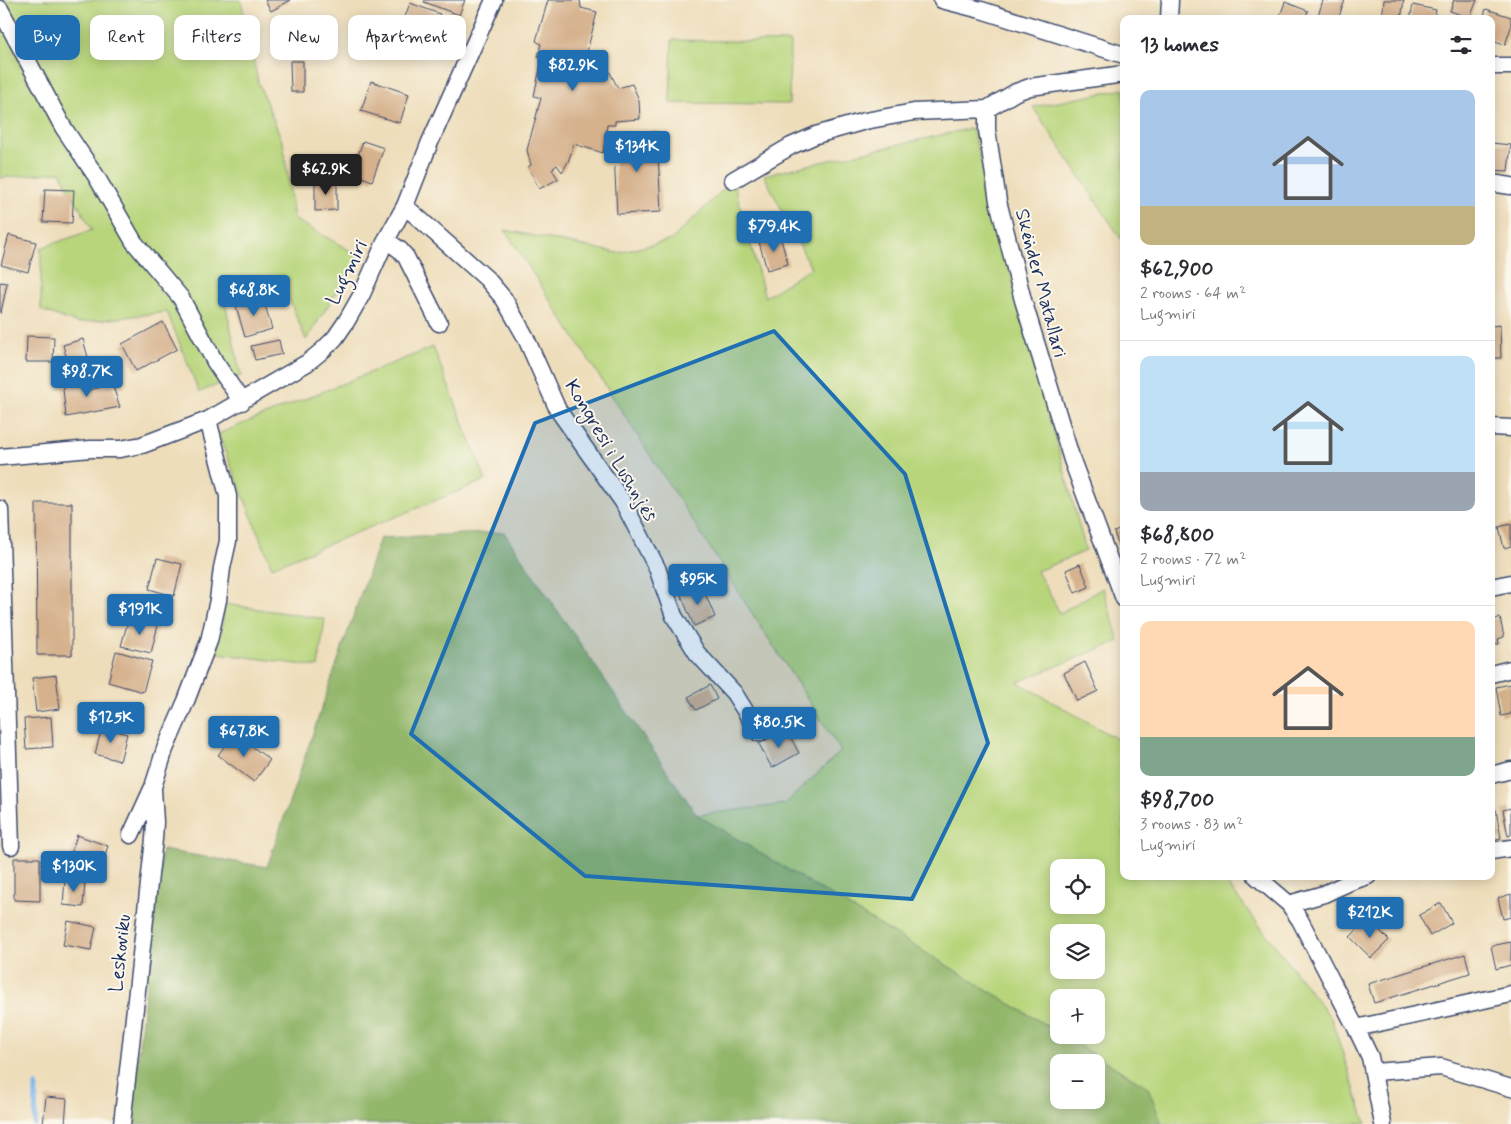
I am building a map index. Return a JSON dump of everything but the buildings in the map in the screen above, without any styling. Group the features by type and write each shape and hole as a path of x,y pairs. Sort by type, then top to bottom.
{"street":[{"name":"Lugmiri","path":"0,457 91,449 120,449 142,445 208,420 242,402 307,363 335,338 362,294 386,240 405,206 430,142 494,0"},
{"path":"942,0 981,10 1120,54"},
{"path":"1168,15 1170,0"},
{"path":"0,9 63,127 96,176 134,242 181,298 215,362 242,402"},
{"path":"1495,66 1511,66"},
{"path":"733,180 791,146 816,135 865,121 914,112 987,109 1016,92 1030,87 1120,75"},
{"name":"Skënder Matallari","path":"987,109 986,130 998,201 1023,300 1072,460 1117,562 1120,578"},
{"path":"1495,184 1511,186"},
{"name":"Kongresi i Lushnjës","path":"405,206 487,279 504,299 525,336 558,410 623,502 657,568 674,616 697,653 734,693 760,733"},
{"path":"386,240 406,257 439,323"},
{"name":"Leskoviku","path":"131,835 153,787 165,749 209,641 228,541 228,496 208,420"},
{"path":"1495,427 1511,428"},
{"path":"0,509 11,846"},
{"path":"1495,586 1511,582"},
{"path":"1495,673 1511,669"},
{"path":"1495,774 1511,770"},
{"name":"Leskoviku","path":"122,1124 154,839 153,787"},
{"path":"1495,850 1511,848"},
{"path":"1261,880 1289,904 1300,920 1356,1028 1370,1057 1383,1124"},
{"path":"1289,904 1324,894 1356,880"},
{"path":"1356,1028 1511,994"},
{"path":"1374,1072 1441,1067 1511,1088"}],"highlighted area":[{"path":"774,331 905,474 988,743 912,899 585,876 411,734 535,423"}],"green space":[{"path":"0,0 241,0 244,15 174,15 174,60 253,60 258,82 283,143 294,219 358,255 306,340 280,276 223,293 241,376 199,392 167,312 77,323 41,310 41,248 92,230 60,172 0,178"},
{"path":"672,40 790,42 789,104 670,103"},
{"path":"1120,90 1120,237 1033,107"},
{"path":"972,128 1086,551 1037,571 1060,613 1103,588 1119,641 1018,682 1120,741 1120,880 1224,880 1331,1018 1366,1124 1153,1124 1133,1078 1105,1061 1105,1054 1093,1054 1076,1044 1105,1044 1105,989 1050,989 1050,1028 697,815 785,804 841,751 505,230 618,253 671,240 733,180 765,297 811,268 764,175"},
{"path":"433,347 486,480 272,567 218,434"},
{"path":"504,532 697,815 1050,1028 1050,1044 1076,1044 1093,1054 1050,1054 1050,1109 1105,1109 1105,1061 1148,1087 1162,1124 130,1124 162,850 267,867 380,538"},
{"path":"225,604 325,619 318,667 218,653"}],"waterway":[{"path":"35,1124 36,1085"}]}
